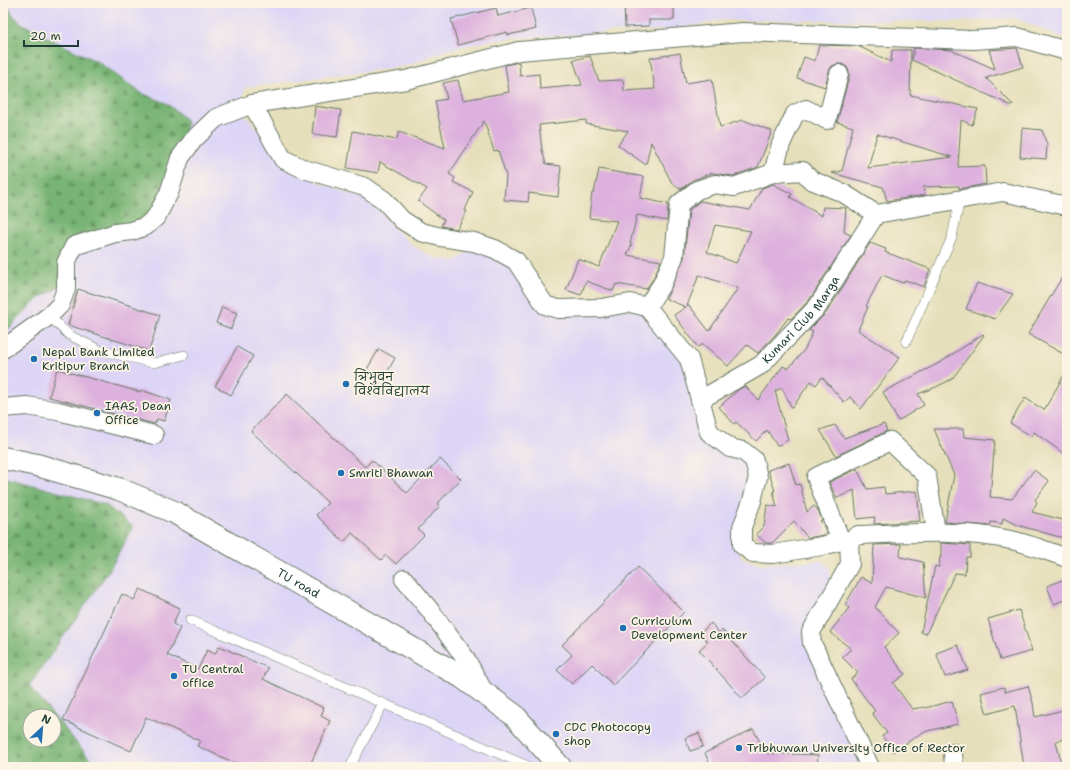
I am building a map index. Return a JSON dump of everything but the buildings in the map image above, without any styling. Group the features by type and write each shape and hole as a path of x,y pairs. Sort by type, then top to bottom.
{"street":[{"path":"3,349 49,316 60,305 66,289 66,263 74,246 115,233 132,231 146,226 156,217 169,193 180,158 194,139 216,118 252,104 406,80 519,51 743,32 974,40 1017,37 1067,51"},
{"path":"773,173 782,144 795,114 806,109 827,120 839,74"},
{"path":"252,104 282,159 304,169 365,187 384,200 402,220 421,232 441,237 474,242 495,249 516,261 545,305 558,309 601,308 630,304 647,307 689,359 709,432 730,448 743,451 754,460 758,477 752,501 742,527 742,545 753,553 773,554 822,546 845,541 858,535 961,532 1012,540 1067,558"},
{"path":"647,307 662,284 674,257 680,204 697,190 715,184 734,187 773,173 803,171 811,180 843,193 876,214 1003,192 1067,206"},
{"name":"Kumari Club Marga","path":"700,400 761,365 818,306 876,214"},
{"path":"3,408 27,406 58,411 154,435"},
{"path":"870,767 812,643 811,632 850,564 845,541 816,477 890,441 927,476 936,532"},
{"name":"TU road","path":"3,458 38,465 119,489 174,512 456,673 514,715 560,767"},
{"path":"404,579 429,609 466,659 485,694"}],"lane":[{"path":"906,342 952,237 960,199"},
{"path":"49,316 69,335 102,351 154,363 184,355"},
{"path":"190,620 530,767"},
{"path":"350,767 383,704"}],"shaded area":[{"name":"त्रिभुवन विश्वविद्यालय","path":"3,3 1067,3 1067,38 1015,18 968,21 722,20 671,30 608,32 493,40 447,50 406,66 246,87 240,103 245,115 280,153 317,182 369,200 377,207 390,224 413,246 435,258 455,261 466,253 481,248 497,251 541,301 641,311 676,343 707,441 740,458 748,465 752,474 737,550 743,559 760,564 822,561 830,568 831,579 807,628 866,767 3,767"}],"green space":[{"path":"3,3 6,3 15,18 23,24 46,37 98,62 141,93 166,103 182,116 187,123 151,218 88,237 60,285 32,304 3,335"},
{"path":"3,477 106,505 133,527 110,569 29,686 47,708 22,708 22,748 62,748 62,725 97,767 3,767"}],"place":[{"name":"Nepal Bank Limited Kritipur Branch","path":"34,359"},
{"name":"त्रिभुवन विश्वविद्यालय","path":"346,384"},
{"name":"IAAS, Dean Office","path":"97,413"},
{"name":"Smriti Bhawan","path":"341,473"},
{"name":"Curriculum Development Center","path":"623,628"},
{"name":"TU Central office","path":"174,676"},
{"name":"CDC Photocopy shop","path":"556,734"},
{"name":"Tribhuwan University Office of Rector","path":"739,748"}]}
